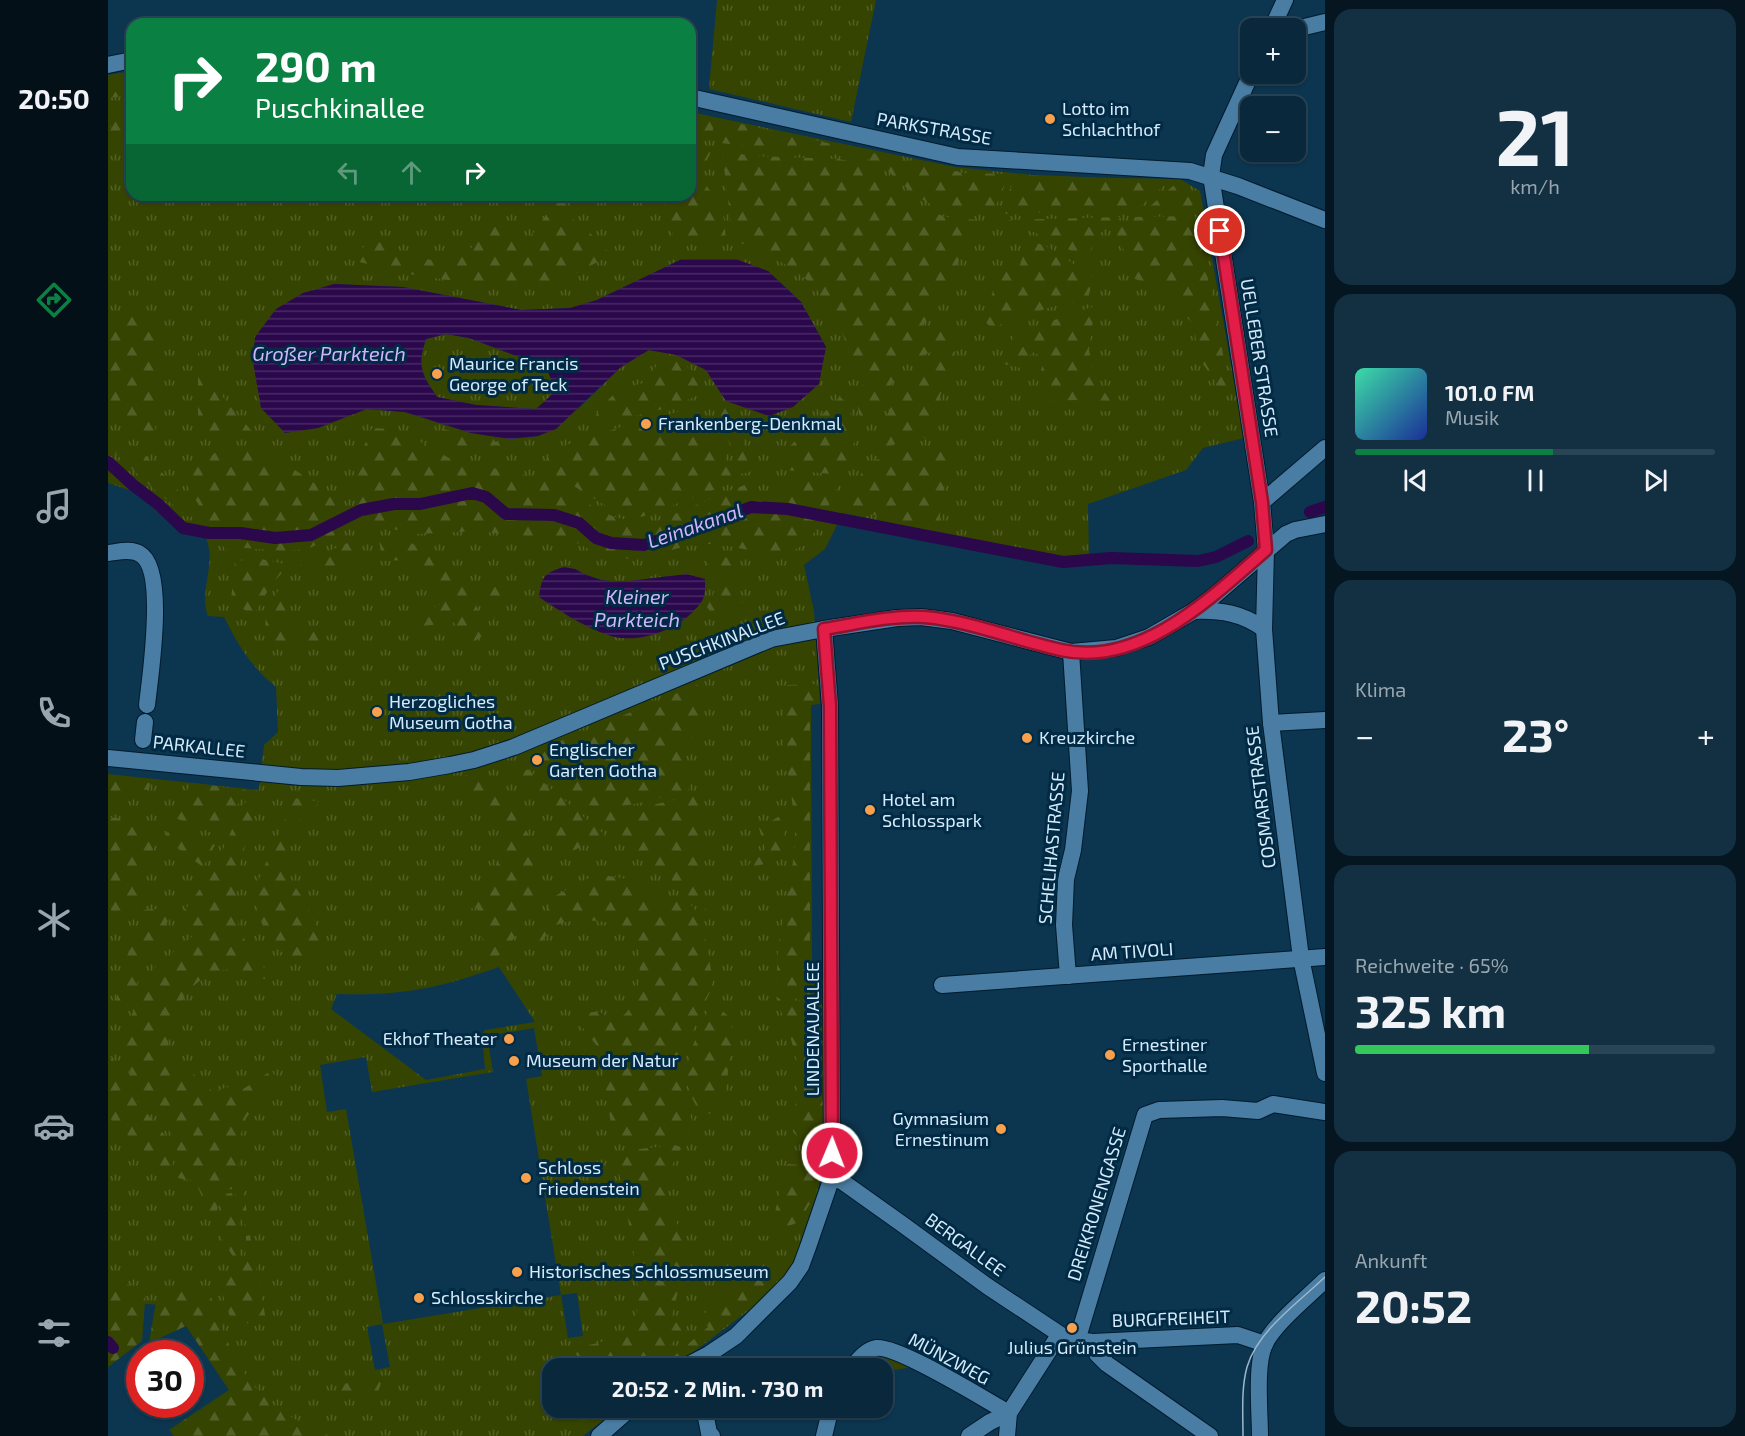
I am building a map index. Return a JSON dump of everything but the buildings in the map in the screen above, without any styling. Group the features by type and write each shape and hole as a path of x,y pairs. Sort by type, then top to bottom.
{"street":[{"path":"1277,18 1285,0"},
{"path":"1306,26 1325,22"},
{"path":"108,65 126,61"},
{"name":"UELLEBER STRASSE","path":"1246,84 1214,155 1211,176 1262,502 1266,550"},
{"name":"PARKSTRASSE","path":"696,98 958,158 1174,169 1211,176 1325,220"},
{"path":"1262,502 1325,448"},
{"name":"PUSCHKINALLEE","path":"286,776 338,778 409,772 492,755 771,639 824,629 897,618 921,617 952,621 1071,652 1101,651 1130,644 1149,637 1194,611 1266,550 1295,530 1325,524"},
{"name":"COSMARSTRASSE","path":"1266,550 1264,629 1271,723 1300,958 1325,1073"},
{"path":"108,554 133,551 140,553 149,563 156,614 147,705"},
{"path":"1194,611 1233,613 1244,616 1264,629"},
{"name":"LINDENAUALLEE","path":"701,1358 736,1336 790,1282 801,1266 832,1177 830,706 824,629"},
{"name":"SCHELIHASTRASSE","path":"1068,976 1064,925 1066,879 1073,850 1080,791 1071,652"},
{"path":"1271,723 1325,720"},
{"path":"143,740 145,722"},
{"name":"PARKALLEE","path":"108,758 286,776"},
{"name":"AM TIVOLI","path":"942,985 1325,957"},
{"name":"DREIKRONENGASSE","path":"1085,1341 1145,1115 1159,1110 1222,1108 1258,1111 1273,1104 1325,1112"},
{"name":"BERGALLEE","path":"832,1177 843,1182 957,1265 1059,1335 1085,1341"},
{"path":"1260,1436 1260,1363 1265,1344 1325,1280"},
{"path":"1007,1436 1009,1413 1059,1335"},
{"name":"BURGFREIHEIT","path":"1085,1341 1238,1335 1265,1344"},
{"path":"1085,1341 1107,1364 1210,1436"},
{"name":"MÜNZWEG","path":"860,1358 868,1350 887,1348 909,1357 1009,1413"},
{"path":"969,1436 1009,1413"},
{"path":"599,1436 619,1418"},
{"path":"706,1418 709,1433 712,1436"},
{"path":"825,1436 829,1418"}],"green space":[{"path":"717,0 876,0 851,122 709,89"},
{"name":"Englischer Garten Gotha","path":"126,72 126,201 696,201 696,113 955,167 1033,175 1180,179 1200,191 1244,438 1203,448 1186,470 1088,504 1089,559 1027,552 843,513 825,549 804,565 814,611 820,704 811,705 812,979 826,980 827,1150 816,1197 799,1254 786,1277 772,1293 685,1358 542,1358 542,1418 606,1418 583,1436 268,1436 204,1348 204,1340 198,1340 173,1306 108,1301 108,774 259,790 264,745 278,732 276,687 246,655 224,617 208,616 205,596 210,554 204,535 185,530 156,511 150,502 132,491 108,483 108,75","holes":["682,259 768,271 801,302 826,347 726,401 706,370 676,354 648,350 621,367 579,408 538,436 510,439 471,433 405,412 367,409 334,284 403,287 521,310 571,308 597,300","575,569 597,579 620,582 667,576 621,638 567,616","499,967 535,1022 485,1030 482,1034 485,1069 426,1080 331,1009 337,994 381,994 420,989","534,1028 542,1076 526,1079 561,1295 383,1324 346,1109 327,1112 320,1065 366,1057 372,1092 493,1072 487,1036","577,1293 583,1336 568,1338 561,1295","382,1324 390,1367 375,1370 367,1327"]},
{"path":"126,75 126,96 108,98 108,78"},
{"path":"121,108 126,108 126,129 108,151 108,133"},
{"path":"696,114 715,119 711,141 696,137"},
{"path":"723,120 963,173 1005,174 1005,184 999,200 989,213 946,208 928,203 910,191 885,168 844,150 780,149 720,143"},
{"path":"696,146 711,152 703,172 704,179 722,211 726,240 673,240 664,201 696,201"},
{"path":"722,151 753,156 838,159 861,163 873,170 912,205 946,217 978,220 948,284 904,358 879,373 853,371 837,321 827,302 814,286 779,261 733,240"},
{"path":"1016,177 1166,184 1136,210 1002,214 1000,210"},
{"path":"1173,186 1181,186 1196,201 1190,208 1146,210"},
{"path":"545,201 566,201 566,214 588,231 611,255 561,281 537,286 463,282 419,276 355,261 369,238 413,256 448,260 464,254 488,230 499,223 509,224 522,244 535,231 548,212"},
{"path":"1195,216 1229,389 1221,389 1200,360 1193,324 1157,286 1135,279 1132,263 1113,232 1135,217"},
{"path":"1121,217 1099,234 1086,259 1008,220"},
{"path":"1029,240 1048,247 1093,277 1088,299 1051,307 991,328 984,320 986,308 1005,265 1019,267"},
{"path":"1095,306 1089,350 1094,376 1111,402 1107,412 1081,400 1045,401 1038,385 1044,357 1032,352 1022,368 1004,364 1014,334"},
{"path":"129,313 143,315 159,330 155,436 138,436 108,401 108,320"},
{"path":"946,328 959,339 911,361 928,329"},
{"path":"446,334 469,338 546,367 556,391 536,409 476,405 437,397 422,370 422,357 426,339"},
{"path":"955,351 952,375 941,393 931,437 875,448 874,443 907,373 915,367"},
{"path":"198,352 226,402 257,437 198,435"},
{"path":"660,357 679,360 700,377 696,396 657,411 589,425 603,405 617,391 649,381"},
{"path":"893,374 894,380 865,429 861,424 856,396 863,384"},
{"path":"840,397 849,405 855,443 845,468 833,474 785,470 789,447"},
{"path":"722,403 741,436 750,472 741,474 720,419"},
{"path":"680,411 696,428 715,435 735,482 641,517 613,510 554,474 526,464 546,460 554,449 627,425 646,430 651,420"},
{"path":"372,428 390,429 417,440 449,458 538,478 612,516 631,521 658,521 754,481 757,501 780,501 784,480 838,484 820,524 806,542 788,553 773,554 729,546 699,544 652,555 628,559 616,558 574,541 475,531 418,534 363,523 358,506 354,469"},
{"path":"443,429 497,442 518,444 506,457 462,449 436,439"},
{"path":"135,445 176,487 194,517 186,516 112,450"},
{"path":"265,446 270,458 286,471 295,470 341,501 345,530 308,549 284,551 232,547 226,551 181,475 224,447"},
{"path":"950,450 939,521 928,528 842,507 868,462 905,452"},
{"path":"379,538 411,543 441,559 459,577 472,595 487,633 464,648 461,630 453,622 417,627 415,614 442,604 429,584 404,560 382,561"},
{"path":"352,541 355,566 295,570 308,560"},
{"path":"510,552 501,602 494,619 483,595"},
{"path":"705,555 732,558 743,602 717,621 707,607 717,586"},
{"path":"261,559 289,565 271,585 257,610 249,613 231,600 235,561"},
{"path":"282,585 290,628 321,627 324,642 291,646 270,644 265,636 266,609"},
{"path":"704,682 704,702 699,726 682,750 689,790 621,806 595,806 572,796 536,766 544,748"},
{"path":"815,684 816,701 810,705 810,980 823,981 823,1008 776,992 778,947 795,850 795,825 783,745 786,685"},
{"path":"520,769 529,770 605,835 556,859 547,833 555,816 522,782"},
{"path":"468,775 493,789 508,804 529,835 539,864 535,898 524,924 507,947 487,966 477,908 466,909 465,901 480,890 491,877 499,862 502,847 501,831 496,816 486,802 468,788 444,780"},
{"path":"108,778 150,783 149,790 128,788 124,811 108,811"},
{"path":"194,783 246,790 220,836 173,817 185,792"},
{"path":"697,795 702,812 698,876 706,911 593,812 625,811"},
{"path":"251,796 255,802 255,812 240,863 236,914 240,932 262,961 267,980 234,969 218,971 204,978 191,989 179,1006 168,1041 173,1060 196,1076 213,1092 228,1087 240,1091 271,1071 278,1078 246,1118 236,1149 249,1224 243,1225 234,1189 220,1190 215,1225 195,1181 178,1178 177,1149 170,1132 133,1086 123,1033 155,967 194,935 180,917 214,869 243,805"},
{"path":"294,798 321,802 303,814 293,830 287,866 292,882 306,903 327,949 325,955 304,968 278,949 264,929 258,913 259,879"},
{"path":"785,813 784,855 772,862 748,868 749,864 762,855 765,848 759,828"},
{"path":"108,817 156,824 160,828 129,921 112,914 108,893"},
{"path":"171,826 215,845 203,867 164,838"},
{"path":"596,874 628,879 666,902 686,899 697,912 704,931 713,981 680,1063 679,1077 693,1124 685,1142 657,1136 614,1145 600,1050 579,1023 585,1013 594,1012 615,1020 624,1015 631,1006 636,993 640,963 634,938 628,930 612,923 578,920 552,928 536,951 529,947 555,896"},
{"path":"157,909 169,919 120,1020 115,1005 125,962 143,910"},
{"path":"776,997 824,1019 825,1151 822,1162 793,1132 799,1070"},
{"path":"712,1002 727,1015 735,1035 729,1058 727,1085 721,1103 722,1111 702,1115 694,1102 687,1078 693,1044"},
{"path":"112,1056 133,1094 169,1143 173,1161 172,1171 162,1168 108,1116 108,1067"},
{"path":"674,1145 682,1147 668,1173 665,1187 672,1212 688,1249 672,1316 682,1331 672,1344 655,1358 580,1358 570,1348 598,1343 616,1336 636,1315 638,1285 615,1152"},
{"path":"787,1164 815,1166 819,1174 815,1195 799,1222 760,1237 774,1216"},
{"path":"232,1193 240,1230 239,1260 235,1260 220,1235 223,1194"},
{"path":"250,1235 266,1320 252,1324 231,1320 219,1283 231,1271 245,1266 246,1236"},
{"path":"746,1263 777,1276 771,1292 684,1358 672,1358 708,1327 703,1316 724,1288 736,1286 742,1279"},
{"path":"108,1280 146,1289 142,1340 126,1340 126,1353 108,1367"},
{"path":"158,1290 210,1294 234,1356 251,1383 276,1407 329,1436 174,1436 169,1430 187,1418 204,1418 204,1407 229,1390 204,1353 204,1340 195,1340 186,1326 156,1340 150,1340"},
{"path":"874,1353 891,1358 867,1358"},
{"path":"893,1359 918,1366 893,1370"},
{"path":"382,1380 377,1395 337,1397 339,1384"}],"water":[{"name":"Großer Parkteich","path":"682,259 736,259 768,271 801,302 826,347 819,384 793,407 769,416 726,401 706,370 676,355 649,350 621,367 556,429 538,436 510,439 471,433 405,412 367,409 318,428 285,433 261,408 253,362 255,337 276,309 303,293 334,284 403,287 521,310 570,308 597,300","holes":["446,334 469,338 546,367 556,391 536,409 476,405 437,397 422,370 421,363 426,339"]},
{"name":"Kleiner Parkteich","path":"564,567 601,580 621,582 687,574 705,579 705,593 695,610 666,630 644,637 621,638 590,627 539,597 545,576"}],"waterway":[{"name":"Leinakanal","path":"108,462 183,528 209,533 241,533 275,538 311,535 361,510 394,504 420,504 472,493 486,497 506,514 554,515 579,523 596,538 611,543 644,545 698,528 751,507 788,509 1063,562 1111,558 1198,561 1216,557 1248,541"},
{"name":"Leinakanal","path":"1310,512 1325,507"},
{"name":"Leinakanal","path":"108,1342 113,1348"}],"tram line":[{"path":"1243,1436 1244,1384 1252,1354 1269,1329 1325,1277"}],"place":[{"name":"Lotto im Schlachthof","path":"1050,119"},
{"name":"Maurice Francis George of Teck","path":"437,374"},
{"name":"Frankenberg-Denkmal","path":"646,424"},
{"name":"Herzogliches Museum Gotha","path":"377,712"},
{"name":"Kreuzkirche","path":"1027,738"},
{"name":"Englischer Garten Gotha","path":"537,760"},
{"name":"Hotel am Schlosspark","path":"870,810"},
{"name":"Ekhof Theater","path":"509,1039"},
{"name":"Ernestiner Sporthalle","path":"1110,1055"},
{"name":"Museum der Natur","path":"514,1061"},
{"name":"Gymnasium Ernestinum","path":"1001,1129"},
{"name":"Schloss Friedenstein","path":"526,1178"},
{"name":"Historisches Schlossmuseum","path":"517,1272"},
{"name":"Schlosskirche","path":"419,1298"},
{"name":"Julius Grünstein","path":"1072,1328"}],"route":[{"path":"832,1153 830,706 824,629 897,618 921,617 982,628 1060,650 1101,651 1141,641 1194,611 1266,550 1262,502 1220,231"}]}
